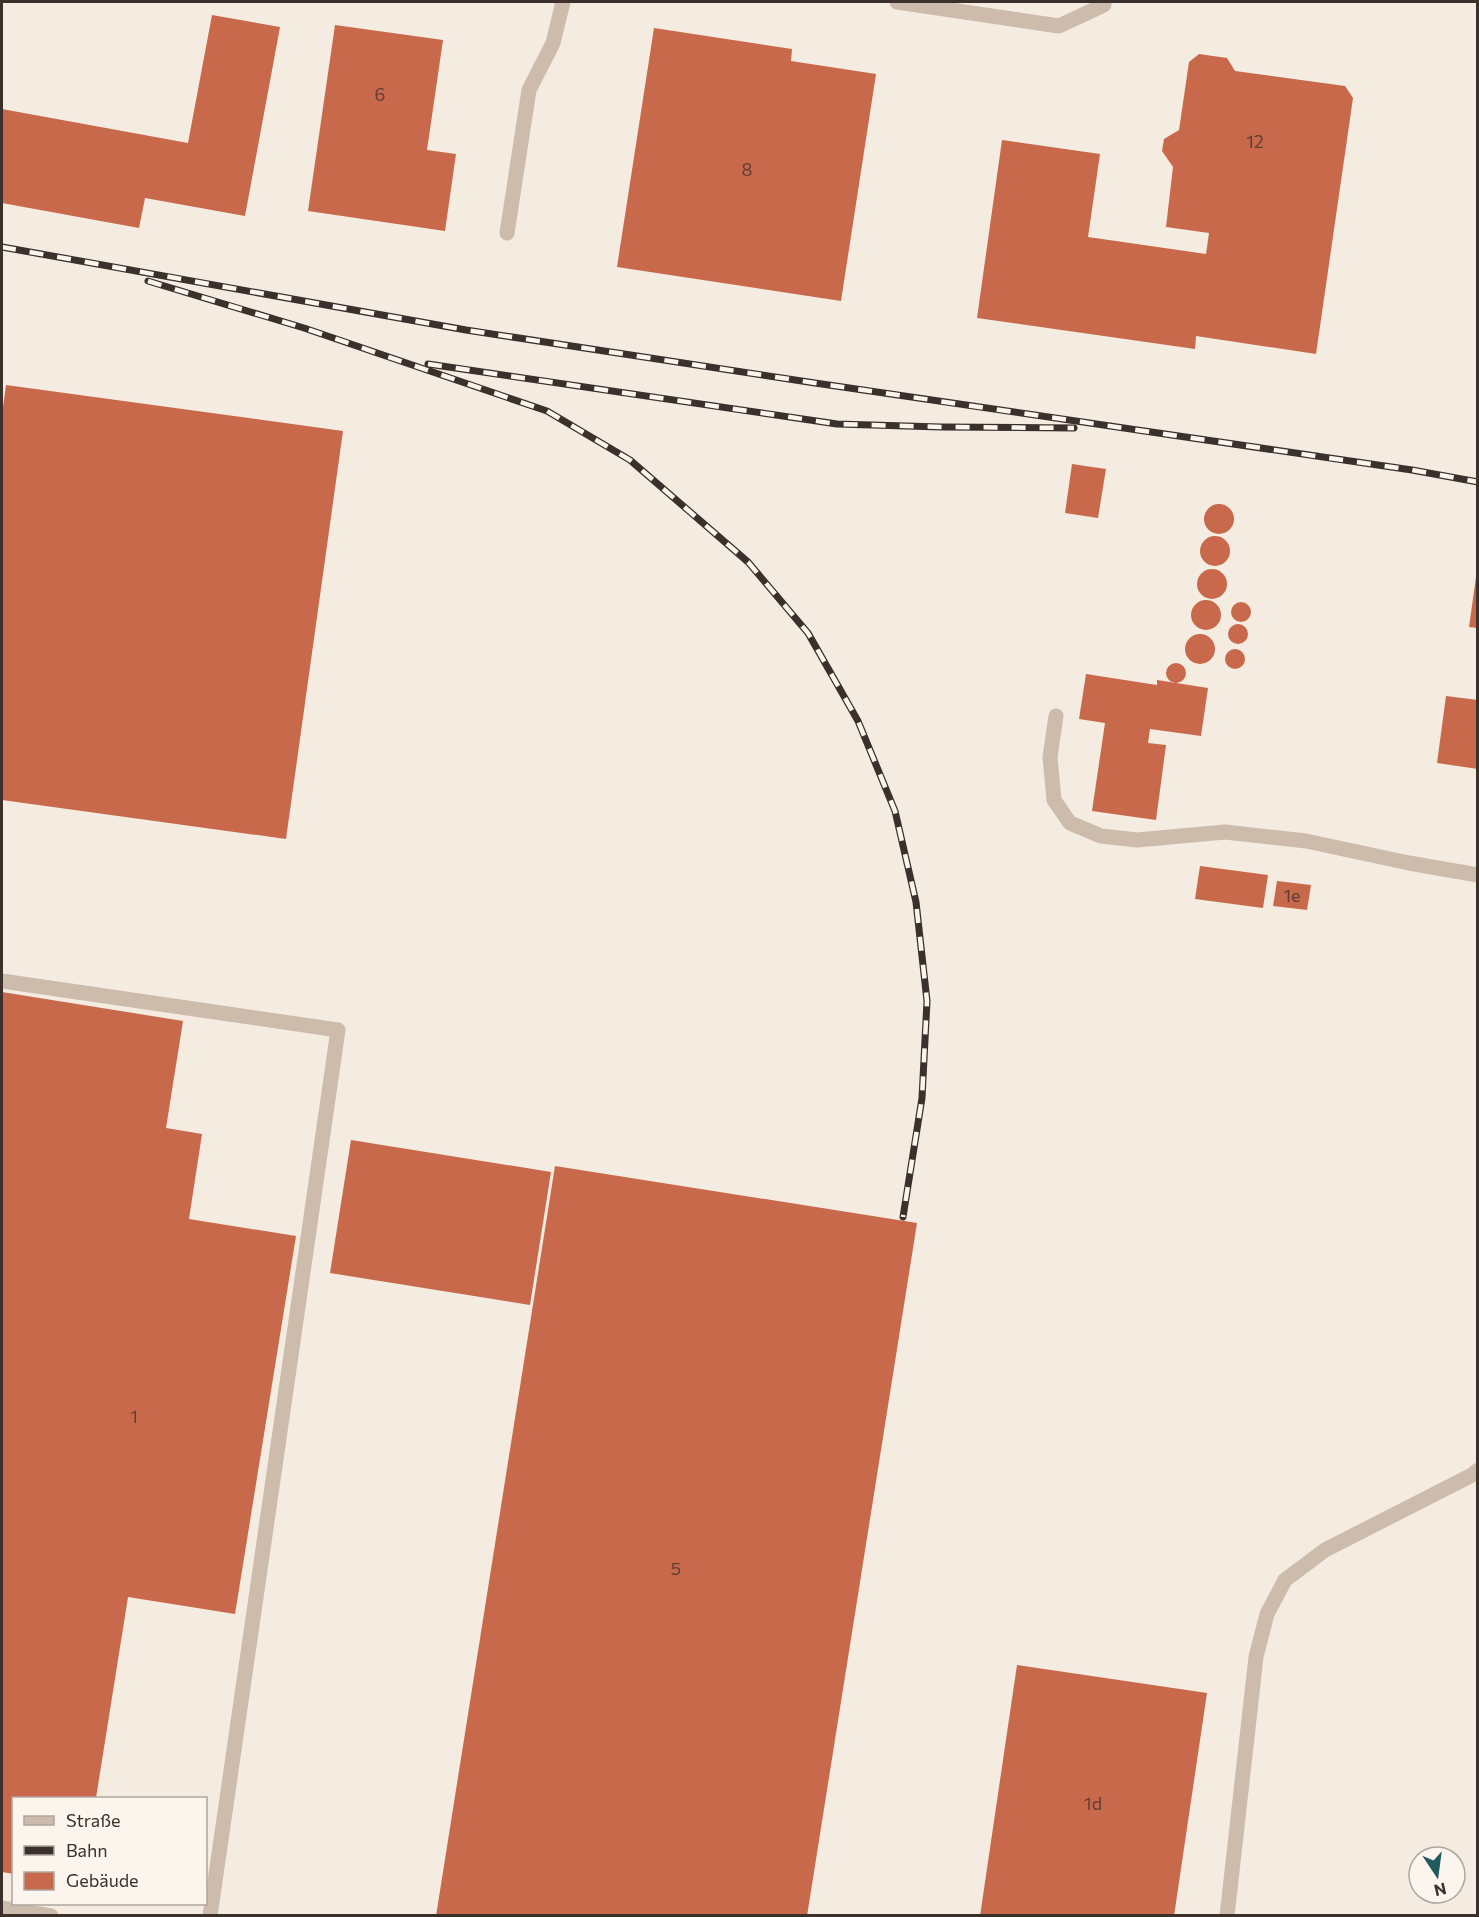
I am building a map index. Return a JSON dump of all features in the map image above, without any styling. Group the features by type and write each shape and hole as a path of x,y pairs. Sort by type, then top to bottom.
{"street":[{"path":"507,233 529,90 553,43 562,2"},
{"path":"897,2 925,4 1059,26 1104,4"},
{"path":"1056,716 1050,757 1054,800 1070,823 1101,836 1137,840 1225,832 1306,841 1478,875"},
{"path":"2,981 338,1030 210,1916"},
{"path":"1227,1916 1256,1658 1267,1614 1285,1580 1325,1550 1478,1470"},
{"path":"2,1908 51,1916"}],"building":[{"path":"212,15 280,27 245,216 145,198 139,228 2,203 2,109 188,143"},
{"path":"335,25 443,40 427,150 456,154 445,231 308,211"},
{"path":"654,28 792,49 791,61 876,74 841,301 617,267"},
{"path":"1199,54 1227,58 1235,71 1345,86 1353,98 1316,354 1196,336 1195,349 977,318 1002,140 1100,154 1088,237 1206,254 1209,233 1166,227 1173,167 1162,151 1164,139 1179,130 1189,62"},
{"path":"6,385 343,431 286,839 2,800 2,414"},
{"path":"1072,464 1106,469 1098,518 1065,513"},
{"path":"1219,504 1225,505 1233,513 1233,525 1225,533 1219,534 1213,533 1205,525 1204,519 1205,513 1213,505"},
{"path":"1215,536 1221,537 1229,545 1229,557 1221,565 1215,566 1209,565 1201,557 1200,551 1201,545 1209,537"},
{"path":"1212,569 1218,570 1226,578 1226,590 1218,598 1212,599 1206,598 1198,590 1197,584 1198,578 1206,570"},
{"path":"1476,577 1478,577 1478,628 1469,627"},
{"path":"1206,600 1212,601 1220,609 1220,621 1212,629 1206,630 1200,629 1192,621 1191,615 1192,609 1200,601"},
{"path":"1241,602 1248,605 1251,612 1248,619 1241,622 1234,619 1231,612 1234,605"},
{"path":"1238,624 1245,627 1248,634 1245,641 1238,644 1231,641 1228,634 1231,627"},
{"path":"1200,634 1206,635 1214,643 1214,655 1206,663 1200,664 1194,663 1186,655 1185,649 1186,643 1194,635"},
{"path":"1235,649 1242,652 1245,659 1242,666 1235,669 1228,666 1225,659 1228,652"},
{"path":"1176,663 1183,666 1186,673 1183,680 1176,683 1169,680 1166,673 1169,666"},
{"path":"1086,674 1157,685 1157,680 1208,688 1201,736 1150,729 1148,743 1166,745 1156,820 1092,811 1105,723 1079,719"},
{"path":"1446,696 1478,700 1478,769 1437,763"},
{"path":"1200,866 1268,875 1263,908 1195,899"},
{"path":"1277,881 1311,885 1307,910 1273,906"},
{"path":"2,992 183,1021 166,1128 202,1134 189,1219 296,1236 235,1614 128,1597 96,1797 12,1797 12,1874 2,1872"},
{"path":"351,1140 551,1172 530,1305 330,1273"},
{"path":"555,1166 917,1223 807,1916 436,1916"},
{"path":"1017,1665 1207,1693 1174,1916 980,1916"}],"railway":[{"path":"2,247 466,330 1412,470 1478,482"},
{"path":"148,281 304,328 547,411 630,460 748,562 808,633 858,721 895,811 916,902 927,1001 922,1098 903,1217"},
{"path":"428,364 837,424 1074,428"}]}
